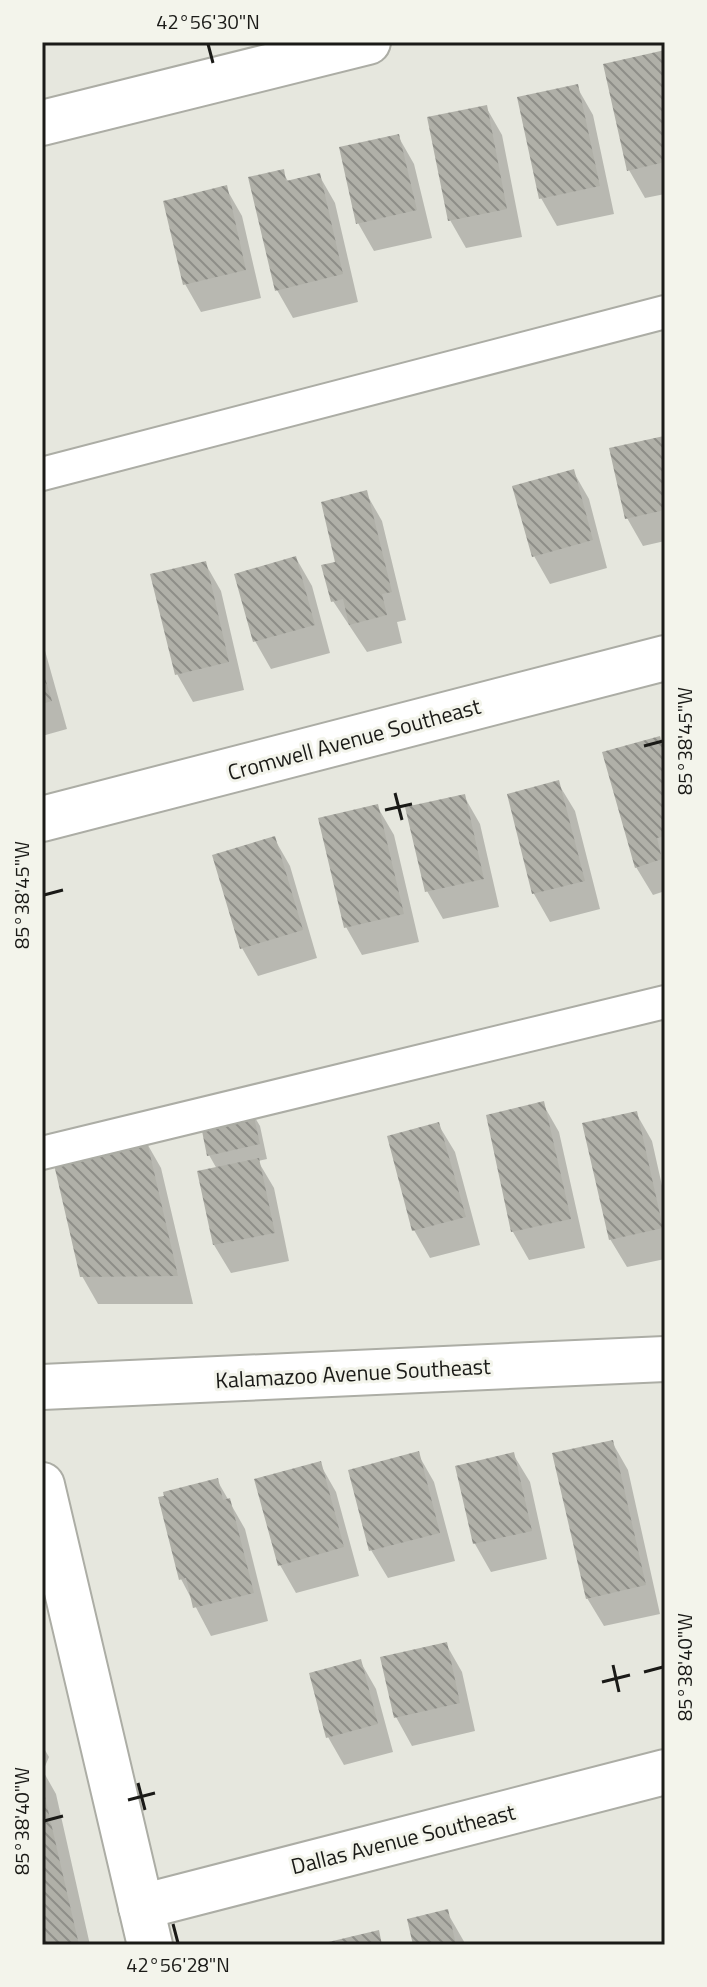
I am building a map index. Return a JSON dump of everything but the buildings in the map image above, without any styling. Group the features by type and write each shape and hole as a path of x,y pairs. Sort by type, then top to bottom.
{"street":[{"path":"42,123 368,42"},
{"name":"Cromwell Avenue Southeast","path":"42,819 665,658"},
{"name":"Kalamazoo Avenue Southeast","path":"42,1387 665,1359"},
{"path":"42,1485 145,1926"},
{"name":"Dallas Avenue Southeast","path":"145,1926 665,1772"}],"lane":[{"path":"42,474 665,312"},
{"path":"42,1153 665,1002"}]}
